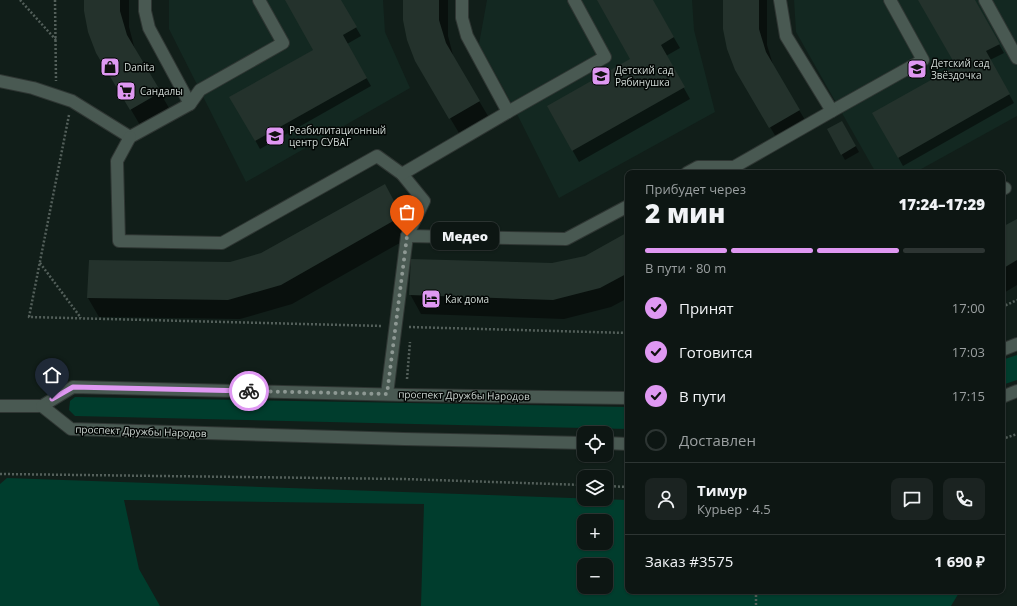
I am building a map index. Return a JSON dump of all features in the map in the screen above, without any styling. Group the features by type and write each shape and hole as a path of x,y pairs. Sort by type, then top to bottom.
{"street":[{"path":"144,0 149,28 190,104"},
{"path":"259,0 284,43 200,90 190,104 130,137 117,160 119,241 222,243 377,156 402,174 424,201 407,236 387,394"},
{"path":"462,0 462,18 467,36 508,112"},
{"path":"402,174 605,57 574,0"},
{"path":"780,0 786,36 832,111"},
{"path":"692,170 698,167 735,170 832,111 923,60 890,0"},
{"path":"984,0 1017,58"},
{"path":"0,81 33,88 72,101 130,137"},
{"path":"407,236 566,240 625,208"},
{"path":"1005,349 1017,344"},
{"name":"проспект Дружбы Народов","path":"577,443 71,429 42,406 73,387 625,398"},
{"path":"1005,396 1017,391"},
{"path":"0,406 42,406"},
{"path":"613,443 625,444"}],"path":[{"path":"20,0 56,40"},
{"path":"55,0 56,83"},
{"path":"72,101 29,317 625,333"},
{"path":"40,263 82,318"},
{"path":"1005,306 1017,300"},
{"path":"407,379 411,327"},
{"path":"1005,438 1017,434"},
{"path":"0,474 403,479 577,486"},
{"path":"613,486 625,487"},
{"path":"756,594 756,606"}],"shaded area":[{"name":"Реабилитационный центр СУВАГ","path":"169,0 383,0 385,32 410,88 246,182 169,29"},
{"name":"Детский сад Рябинушка","path":"487,0 692,0 694,30 715,112 559,198 514,108 479,44"},
{"name":"Детский сад Звёздочка","path":"794,0 1017,0 1017,116 919,170 874,170 796,32"}],"green space":[{"path":"1017,355 1017,380 1005,384 1005,359"},
{"path":"75,397 625,407 625,429 613,429 613,426 577,426 577,428 75,416 69,410 70,401"},
{"path":"7,478 577,498 577,506 613,506 613,499 625,500 625,594 958,594 951,606 421,606 424,504 124,500 139,569 160,606 0,606 0,484"}],"building":[{"path":"84,0 120,0 120,11 127,35 161,92 130,110 96,53 88,32 84,11"},
{"path":"285,0 341,0 357,27 343,35 367,78 255,141 229,97 313,50"},
{"path":"403,0 439,0 439,20 446,43 480,101 449,119 415,61 407,40 403,20"},
{"path":"597,0 653,0 674,37 661,45 685,87 572,151 547,106 630,59"},
{"path":"723,0 759,0 759,29 766,52 800,110 769,128 735,70 727,49 723,29"},
{"path":"918,0 975,0 1000,44 986,51 1010,94 898,158 872,113 956,66"},
{"path":"842,121 856,146 841,155 827,129"},
{"path":"385,184 402,216 281,285 228,300 87,298 89,260 230,262 261,253"},
{"path":"1017,219 1017,260 1005,267 1005,225"},
{"path":"625,234 625,275 600,288 553,300 409,295 411,259 552,263 585,256"}],"way so far":[{"path":"249,391 387,394 407,236"}],"place":[{"name":"Danita","path":"110,67"},
{"name":"Детский сад Звёздочка","path":"917,69"},
{"name":"Детский сад Рябинушка","path":"601,76"},
{"name":"Сандалы","path":"126,91"},
{"name":"Реабилитационный центр СУВАГ","path":"275,136"},
{"name":"Медео","path":"407,236"},
{"name":"Как дома","path":"431,299"}],"route":[{"path":"52,399 73,387 249,391"}]}
